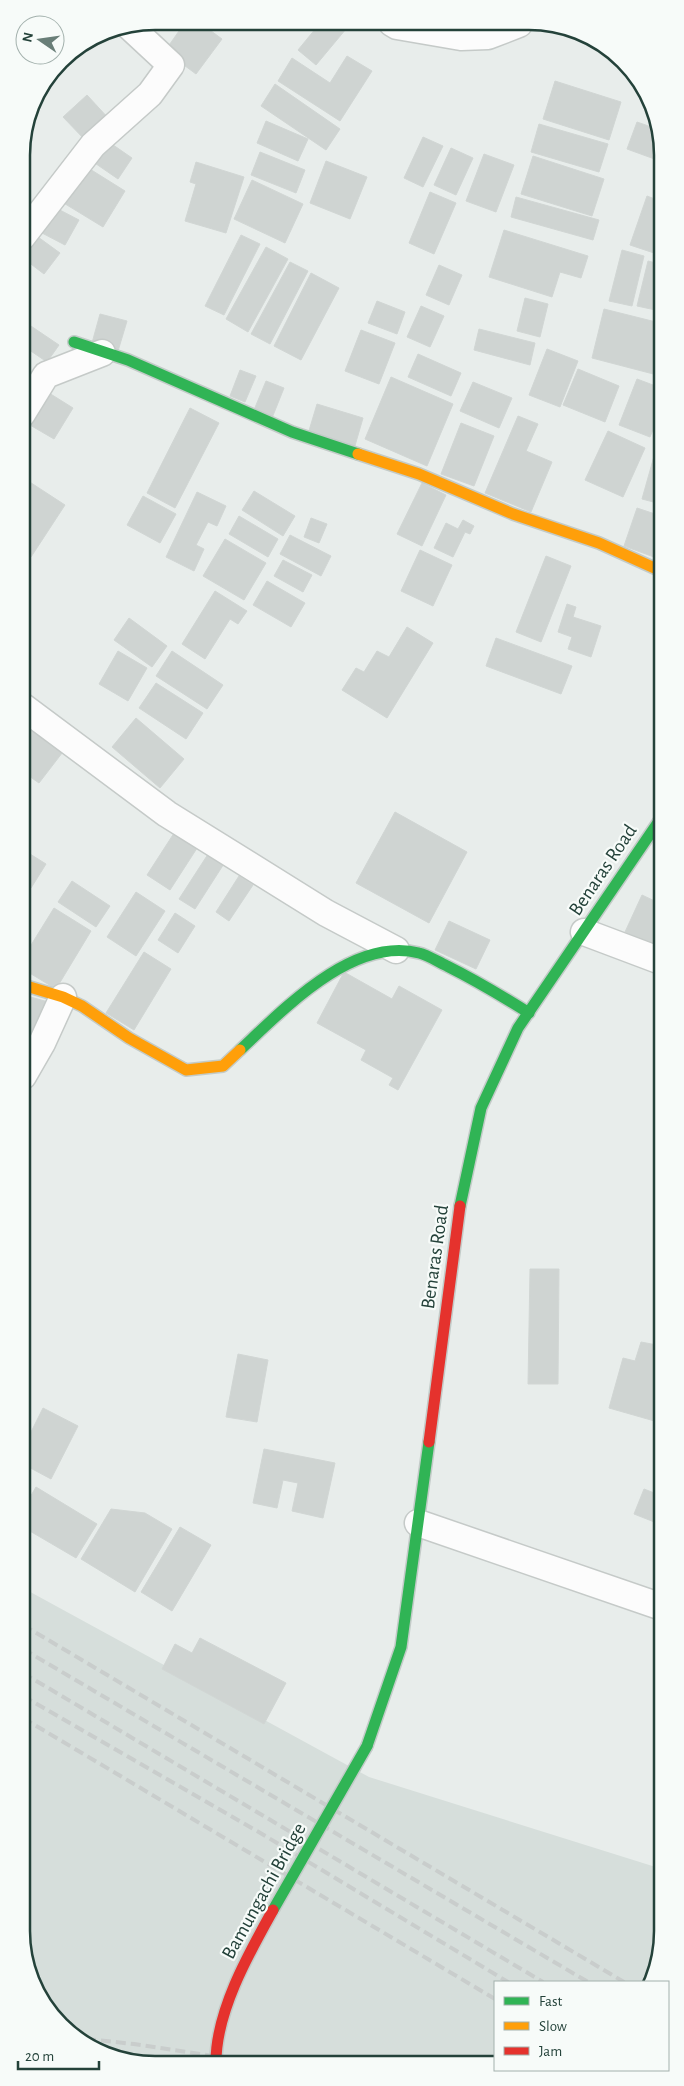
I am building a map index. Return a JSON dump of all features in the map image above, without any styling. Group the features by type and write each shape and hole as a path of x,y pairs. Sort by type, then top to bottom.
{"main road":[{"path":"74,342 102,353 128,360 292,432 419,474 513,514 598,543 654,568"},
{"name":"Benaras Road","path":"367,1746 401,1647 463,1185 481,1108 518,1028 654,828"},
{"path":"30,987 63,997 82,1006 128,1038 186,1070 224,1066 305,989 366,955 396,950 420,953 446,965 528,1013"},
{"name":"Bamungachi Bridge","path":"216,2056 226,2010 245,1959 367,1746"}],"street":[{"path":"420,30 461,37 488,36 503,30"},
{"path":"30,227 93,145 150,94 171,66 135,31"},
{"path":"30,401 46,375 102,353"},
{"path":"30,712 167,814 326,913 396,950"},
{"path":"584,932 654,959"},
{"path":"30,1064 42,1044 63,997"},
{"path":"418,1523 654,1603"}],"shaded area":[{"path":"30,1592 369,1777 654,1866 654,1939 652,1956 644,1981 494,1981 494,2056 147,2056 130,2054 92,2039 79,2030 56,2007 43,1986 32,1956 31,1947"}],"building":[{"path":"180,30 210,30 222,39 196,74 165,51"},
{"path":"314,30 345,30 316,65 298,50"},
{"path":"347,56 372,71 340,121 278,81 292,58 330,83"},
{"path":"555,81 621,102 609,140 543,119"},
{"path":"275,84 340,129 326,150 261,106"},
{"path":"87,95 110,120 87,142 63,117"},
{"path":"266,121 308,139 298,161 257,143"},
{"path":"637,122 651,127 654,159 627,149"},
{"path":"539,124 608,144 599,172 531,152"},
{"path":"423,137 443,146 423,187 404,178"},
{"path":"103,138 132,158 118,179 89,159"},
{"path":"451,148 473,158 456,195 434,185"},
{"path":"260,152 305,170 296,193 251,175"},
{"path":"484,154 514,165 496,212 466,201"},
{"path":"533,156 604,179 592,216 521,194"},
{"path":"326,161 367,177 350,219 310,203"},
{"path":"196,162 244,177 226,233 185,221 196,184 190,182"},
{"path":"85,166 125,191 103,227 62,202"},
{"path":"252,180 303,204 285,243 234,219"},
{"path":"430,192 456,203 434,254 409,243"},
{"path":"647,196 654,199 654,253 630,245"},
{"path":"516,197 599,220 593,240 511,217"},
{"path":"56,208 79,220 65,245 42,233"},
{"path":"504,230 588,256 581,278 560,272 552,297 489,277"},
{"path":"241,235 260,244 224,315 205,306"},
{"path":"38,237 60,253 44,274 30,263 30,248"},
{"path":"266,247 288,259 248,332 226,319"},
{"path":"622,250 644,256 632,306 609,301"},
{"path":"648,261 654,262 654,310 637,306"},
{"path":"290,262 308,271 270,344 251,334"},
{"path":"439,265 462,275 449,305 426,295"},
{"path":"311,273 339,288 301,360 274,346"},
{"path":"525,298 548,304 540,337 517,331"},
{"path":"377,301 405,312 397,334 368,323"},
{"path":"421,306 444,316 430,347 407,337"},
{"path":"604,309 654,322 654,374 592,358"},
{"path":"100,314 127,321 118,351 92,343"},
{"path":"30,325 59,345 47,362 30,350"},
{"path":"479,329 535,343 530,365 474,350"},
{"path":"361,330 395,343 379,384 345,371"},
{"path":"547,349 578,361 560,407 529,395"},
{"path":"418,354 461,373 451,396 408,377"},
{"path":"578,369 619,386 605,422 563,405"},
{"path":"240,370 256,376 245,402 230,396"},
{"path":"391,377 453,404 427,466 365,439"},
{"path":"637,379 654,385 654,427 650,437 619,425"},
{"path":"266,381 284,388 272,418 254,410"},
{"path":"473,382 512,398 499,428 460,411"},
{"path":"49,393 73,408 54,439 30,425"},
{"path":"317,404 363,418 354,449 308,434"},
{"path":"190,408 219,423 175,508 147,493"},
{"path":"518,416 538,424 526,451 552,462 531,512 485,493"},
{"path":"461,423 494,436 474,486 441,474"},
{"path":"608,431 645,448 623,497 585,480"},
{"path":"654,456 654,502 642,499"},
{"path":"30,482 65,505 30,556"},
{"path":"422,483 446,495 422,546 397,534"},
{"path":"254,491 295,516 283,536 242,510"},
{"path":"197,492 226,506 217,526 208,522 196,545 204,549 194,571 166,557"},
{"path":"143,496 176,514 160,543 127,525"},
{"path":"637,508 654,514 654,557 624,546"},
{"path":"239,516 278,539 268,557 229,534"},
{"path":"311,518 327,524 319,543 304,537"},
{"path":"463,520 474,526 470,534 465,532 453,557 434,548 446,523 458,529"},
{"path":"290,535 331,556 321,576 280,554"},
{"path":"225,539 266,563 244,600 203,576"},
{"path":"420,550 452,565 433,606 401,591"},
{"path":"546,556 571,566 541,642 516,632"},
{"path":"283,560 312,575 303,592 274,576"},
{"path":"267,581 305,603 291,627 253,605"},
{"path":"215,591 247,611 238,624 230,619 205,659 182,644"},
{"path":"567,604 576,607 573,617 601,626 591,657 568,649 572,637 558,632"},
{"path":"129,618 167,646 152,667 114,640"},
{"path":"407,627 433,643 387,718 342,690 356,668 364,672 377,651 389,657"},
{"path":"496,638 572,666 561,694 486,666"},
{"path":"118,651 147,668 128,701 99,684"},
{"path":"172,651 223,685 207,709 156,676"},
{"path":"156,683 203,713 186,739 139,708"},
{"path":"33,716 69,744 39,783 30,777 30,720"},
{"path":"136,718 184,759 160,788 112,747"},
{"path":"395,812 467,852 429,923 356,883"},
{"path":"178,827 201,842 170,890 147,875"},
{"path":"212,848 227,859 195,909 179,899"},
{"path":"30,854 46,864 30,887"},
{"path":"239,876 253,885 229,921 216,912"},
{"path":"72,881 110,906 96,927 58,902"},
{"path":"136,892 165,911 136,956 107,937"},
{"path":"642,895 654,901 654,946 625,932"},
{"path":"54,908 91,931 56,989 30,973 30,947"},
{"path":"175,913 195,926 178,953 158,940"},
{"path":"449,921 490,940 476,969 435,950"},
{"path":"144,952 171,969 134,1030 106,1013"},
{"path":"344,972 392,999 399,986 442,1010 398,1090 389,1085 393,1078 361,1060 366,1050 317,1023"},
{"path":"30,997 52,1003 30,1044"},
{"path":"530,1269 559,1269 558,1384 528,1384"},
{"path":"641,1342 654,1344 654,1421 609,1408 623,1358 635,1361"},
{"path":"238,1354 268,1360 257,1422 226,1417"},
{"path":"43,1408 78,1426 51,1479 30,1468 30,1434"},
{"path":"264,1449 335,1463 323,1518 292,1511 298,1483 283,1480 277,1508 253,1503"},
{"path":"36,1487 97,1524 76,1558 30,1531 30,1497"},
{"path":"644,1489 654,1493 654,1522 634,1514"},
{"path":"111,1509 145,1513 172,1529 135,1592 81,1559"},
{"path":"180,1527 211,1545 172,1611 141,1592"},
{"path":"200,1638 286,1683 264,1724 162,1669 175,1644 192,1653"}],"railway":[{"path":"30,1629 622,1981"},
{"path":"30,1653 586,1981"},
{"path":"30,1677 541,1981"},
{"path":"30,1700 257,1831 506,1981"},
{"path":"30,1722 494,1998"},
{"path":"94,2040 214,2056"}],"traffic: fast":[{"path":"74,342 128,360 292,432 358,454"},
{"path":"460,1206 481,1108 518,1028 654,828"},
{"path":"240,1050 277,1015 321,980 345,965 369,955 394,951 419,953 429,957 529,1013"},
{"path":"367,1746 401,1647 429,1442"},
{"path":"273,1910 367,1746"}],"traffic: slow":[{"path":"358,454 419,474 513,514 599,543 654,568"},
{"path":"30,987 63,997 82,1006 129,1038 186,1070 223,1066 240,1050"}],"traffic: jam":[{"path":"429,1442 460,1206"},
{"path":"216,2056 217,2043 228,2003 244,1964 273,1910"}]}
